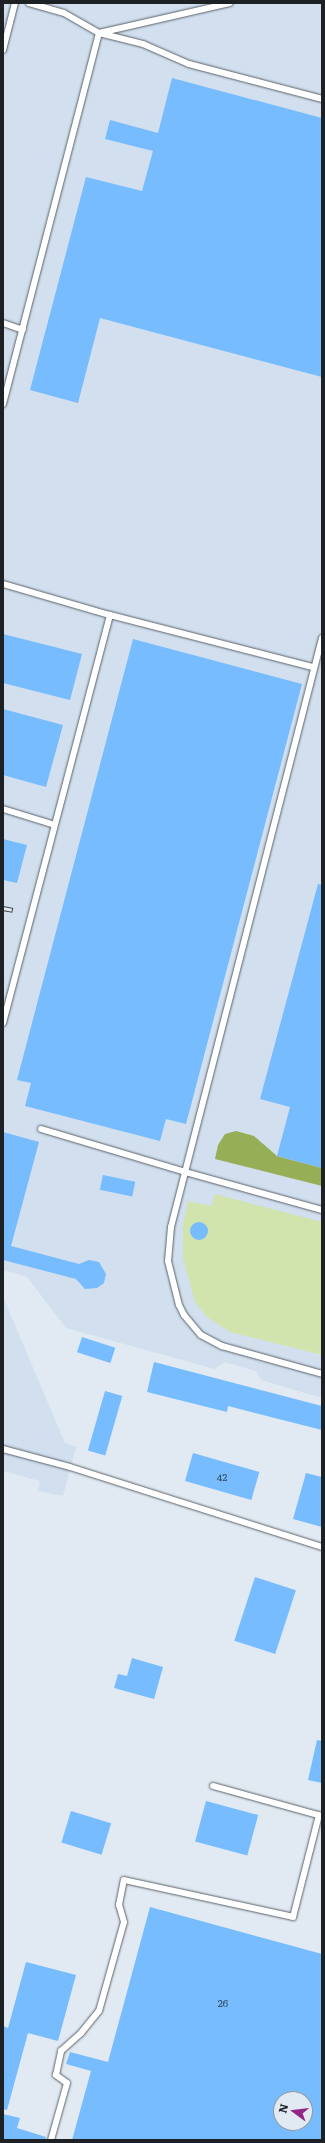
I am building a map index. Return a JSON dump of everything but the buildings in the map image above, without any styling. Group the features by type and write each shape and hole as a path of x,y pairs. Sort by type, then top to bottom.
{"lane":[{"path":"3,50 15,3"},
{"path":"29,3 64,13 99,33 143,44 189,64 322,99"},
{"path":"99,33 230,3"},
{"path":"3,404 99,33"},
{"path":"3,323 23,330"},
{"path":"3,584 110,615 313,667"},
{"path":"3,1023 110,615"},
{"path":"322,638 313,667 171,1227 168,1261 174,1292 184,1316 201,1335 222,1346 322,1374"},
{"path":"3,809 55,825"},
{"path":"41,1129 185,1172 322,1210"},
{"path":"3,1450 70,1467 322,1547"},
{"path":"51,2140 67,2083 56,2075 61,2051 81,2033 99,2012 124,1922 119,1905 124,1880 293,1917 321,1815 213,1786"}],"shaded area":[{"path":"3,3 322,3 322,1398 261,1380 256,1371 224,1362 215,1369 66,1328 27,1277 3,1270"},
{"path":"3,1297 65,1443 76,1447 63,1496 38,1491 40,1481 3,1471"}],"green space":[{"path":"236,1131 254,1136 277,1156 322,1168 322,1186 215,1159 218,1145 225,1134"},
{"path":"215,1194 322,1222 322,1355 230,1332 207,1317 195,1302 183,1258 183,1223 188,1201 211,1206"}],"railway":[{"path":"3,908 13,910"}]}
